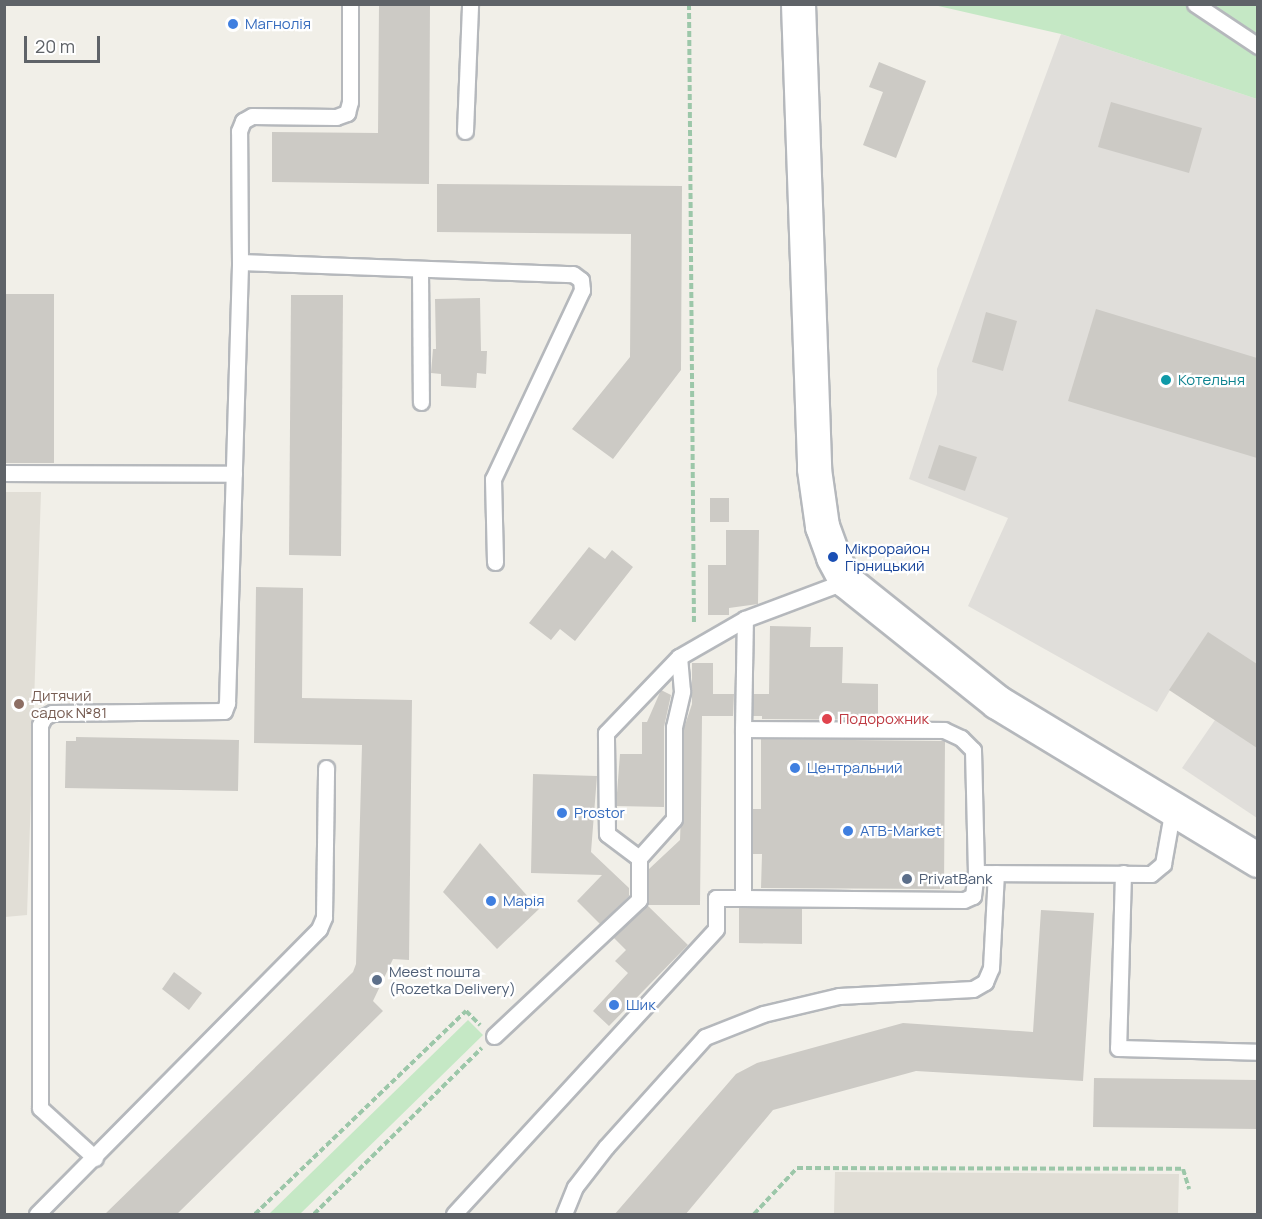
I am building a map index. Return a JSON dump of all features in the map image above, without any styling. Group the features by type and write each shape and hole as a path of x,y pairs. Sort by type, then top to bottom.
{"street":[{"path":"798,4 814,469 822,526 833,558 846,581 997,702 1257,860"}],"lane":[{"path":"95,1158 40,1108 40,725 44,717 52,713 224,711 240,262 239,131 243,121 252,116 336,117 347,113 350,102 350,4"},
{"path":"465,131 470,4"},
{"path":"1195,4 1257,46"},
{"path":"240,262 573,274 581,280 582,290 493,479 495,562"},
{"path":"420,270 422,402"},
{"path":"4,473 234,474"},
{"path":"639,858 607,834 606,733 679,657 745,619 846,581"},
{"path":"743,898 745,619"},
{"path":"494,1036 639,900 639,858 674,819 674,727 682,691 679,657"},
{"path":"454,1215 716,929 716,898 964,900 973,896 976,873 973,750 961,738 944,730 743,729"},
{"path":"37,1215 319,929 324,916 326,768"},
{"path":"976,873 1159,871 1173,808"},
{"path":"564,1215 575,1187 606,1147 705,1037 763,1014 839,996 974,989 985,982 991,968 996,873"},
{"path":"1123,873 1118,1048 1257,1052"}],"path":[{"path":"689,4 694,648"},
{"path":"255,1215 466,1011 494,1036 314,1215"},
{"path":"754,1215 797,1167 1183,1169 1189,1189"}],"shaded area":[{"path":"1061,34 1257,99 1257,818 1182,768 1215,720 1170,690 1157,712 968,606 1008,518 909,479 937,394 937,369"},
{"name":"Дитячий садок №81","path":"5,492 41,492 27,915 5,917"},
{"path":"835,1172 1179,1174 1178,1214 834,1214"}],"green space":[{"path":"934,5 1257,5 1257,99 1061,34"},
{"path":"468,1020 483,1035 300,1214 269,1214"}],"building":[{"path":"379,4 430,4 429,184 272,182 272,132 378,133"},
{"path":"879,62 926,81 896,158 863,145 883,92 869,87"},
{"path":"1111,102 1202,128 1189,173 1098,147"},
{"path":"437,184 682,186 681,370 613,459 572,429 630,357 631,234 437,232"},
{"path":"4,294 54,294 54,463 4,463"},
{"path":"291,295 343,295 341,556 289,555"},
{"path":"480,298 481,351 487,351 486,374 477,373 476,388 441,386 441,374 431,373 433,349 436,349 435,299"},
{"name":"Котельня","path":"1096,309 1257,358 1257,458 1068,401"},
{"path":"986,312 1017,321 1003,371 972,362"},
{"path":"939,445 977,457 965,491 928,478"},
{"path":"710,498 729,498 729,522 710,522"},
{"path":"726,530 759,530 758,604 729,608 729,615 708,615 708,565 726,565"},
{"path":"589,547 605,559 612,550 633,567 575,641 560,629 551,640 529,623"},
{"path":"256,587 303,588 302,698 412,700 409,960 393,959 373,1001 383,1011 176,1215 104,1215 353,972 356,964 362,745 254,743"},
{"path":"770,626 811,627 810,647 843,647 842,683 878,684 878,720 762,719 762,716 753,716 753,694 769,694"},
{"path":"1208,632 1257,664 1257,748 1169,690"},
{"path":"692,663 713,663 713,694 734,694 733,716 702,716 700,905 647,905 649,869 680,840 684,728 692,704"},
{"path":"661,690 671,695 664,727 664,807 616,806 620,754 642,754 642,722 647,722"},
{"path":"76,737 239,740 238,791 65,788 66,741 76,741"},
{"name":"ATB-Market","path":"761,739 945,741 944,889 761,888 762,854 753,854 753,809 761,809"},
{"name":"Prostor","path":"533,774 597,776 591,852 629,888 629,896 600,924 577,901 602,875 531,873"},
{"name":"Марія","path":"480,843 539,909 497,949 443,892"},
{"path":"647,905 688,945 609,1026 593,1011 628,973 615,961 626,950 613,937"},
{"path":"739,908 802,908 802,944 739,943"},
{"path":"1041,910 1094,913 1083,1081 916,1071 773,1110 685,1215 614,1215 736,1074 757,1063 903,1023 1033,1032"},
{"path":"174,972 202,993 189,1010 162,989"},
{"path":"1094,1078 1257,1080 1257,1129 1093,1127"}],"place":[{"name":"Магнолія","path":"233,24"},
{"name":"Котельня","path":"1166,380"},
{"name":"Мiкрорайон Гiрницький","path":"833,557"},
{"name":"Дитячий садок №81","path":"19,704"},
{"name":"Подорожник","path":"827,719"},
{"name":"Центральний","path":"795,768"},
{"name":"Prostor","path":"562,813"},
{"name":"ATB-Market","path":"848,831"},
{"name":"PrivatBank","path":"907,879"},
{"name":"Марія","path":"491,901"},
{"name":"Meest пошта (Rozetka Delivery)","path":"377,980"},
{"name":"Шик","path":"614,1005"}]}
